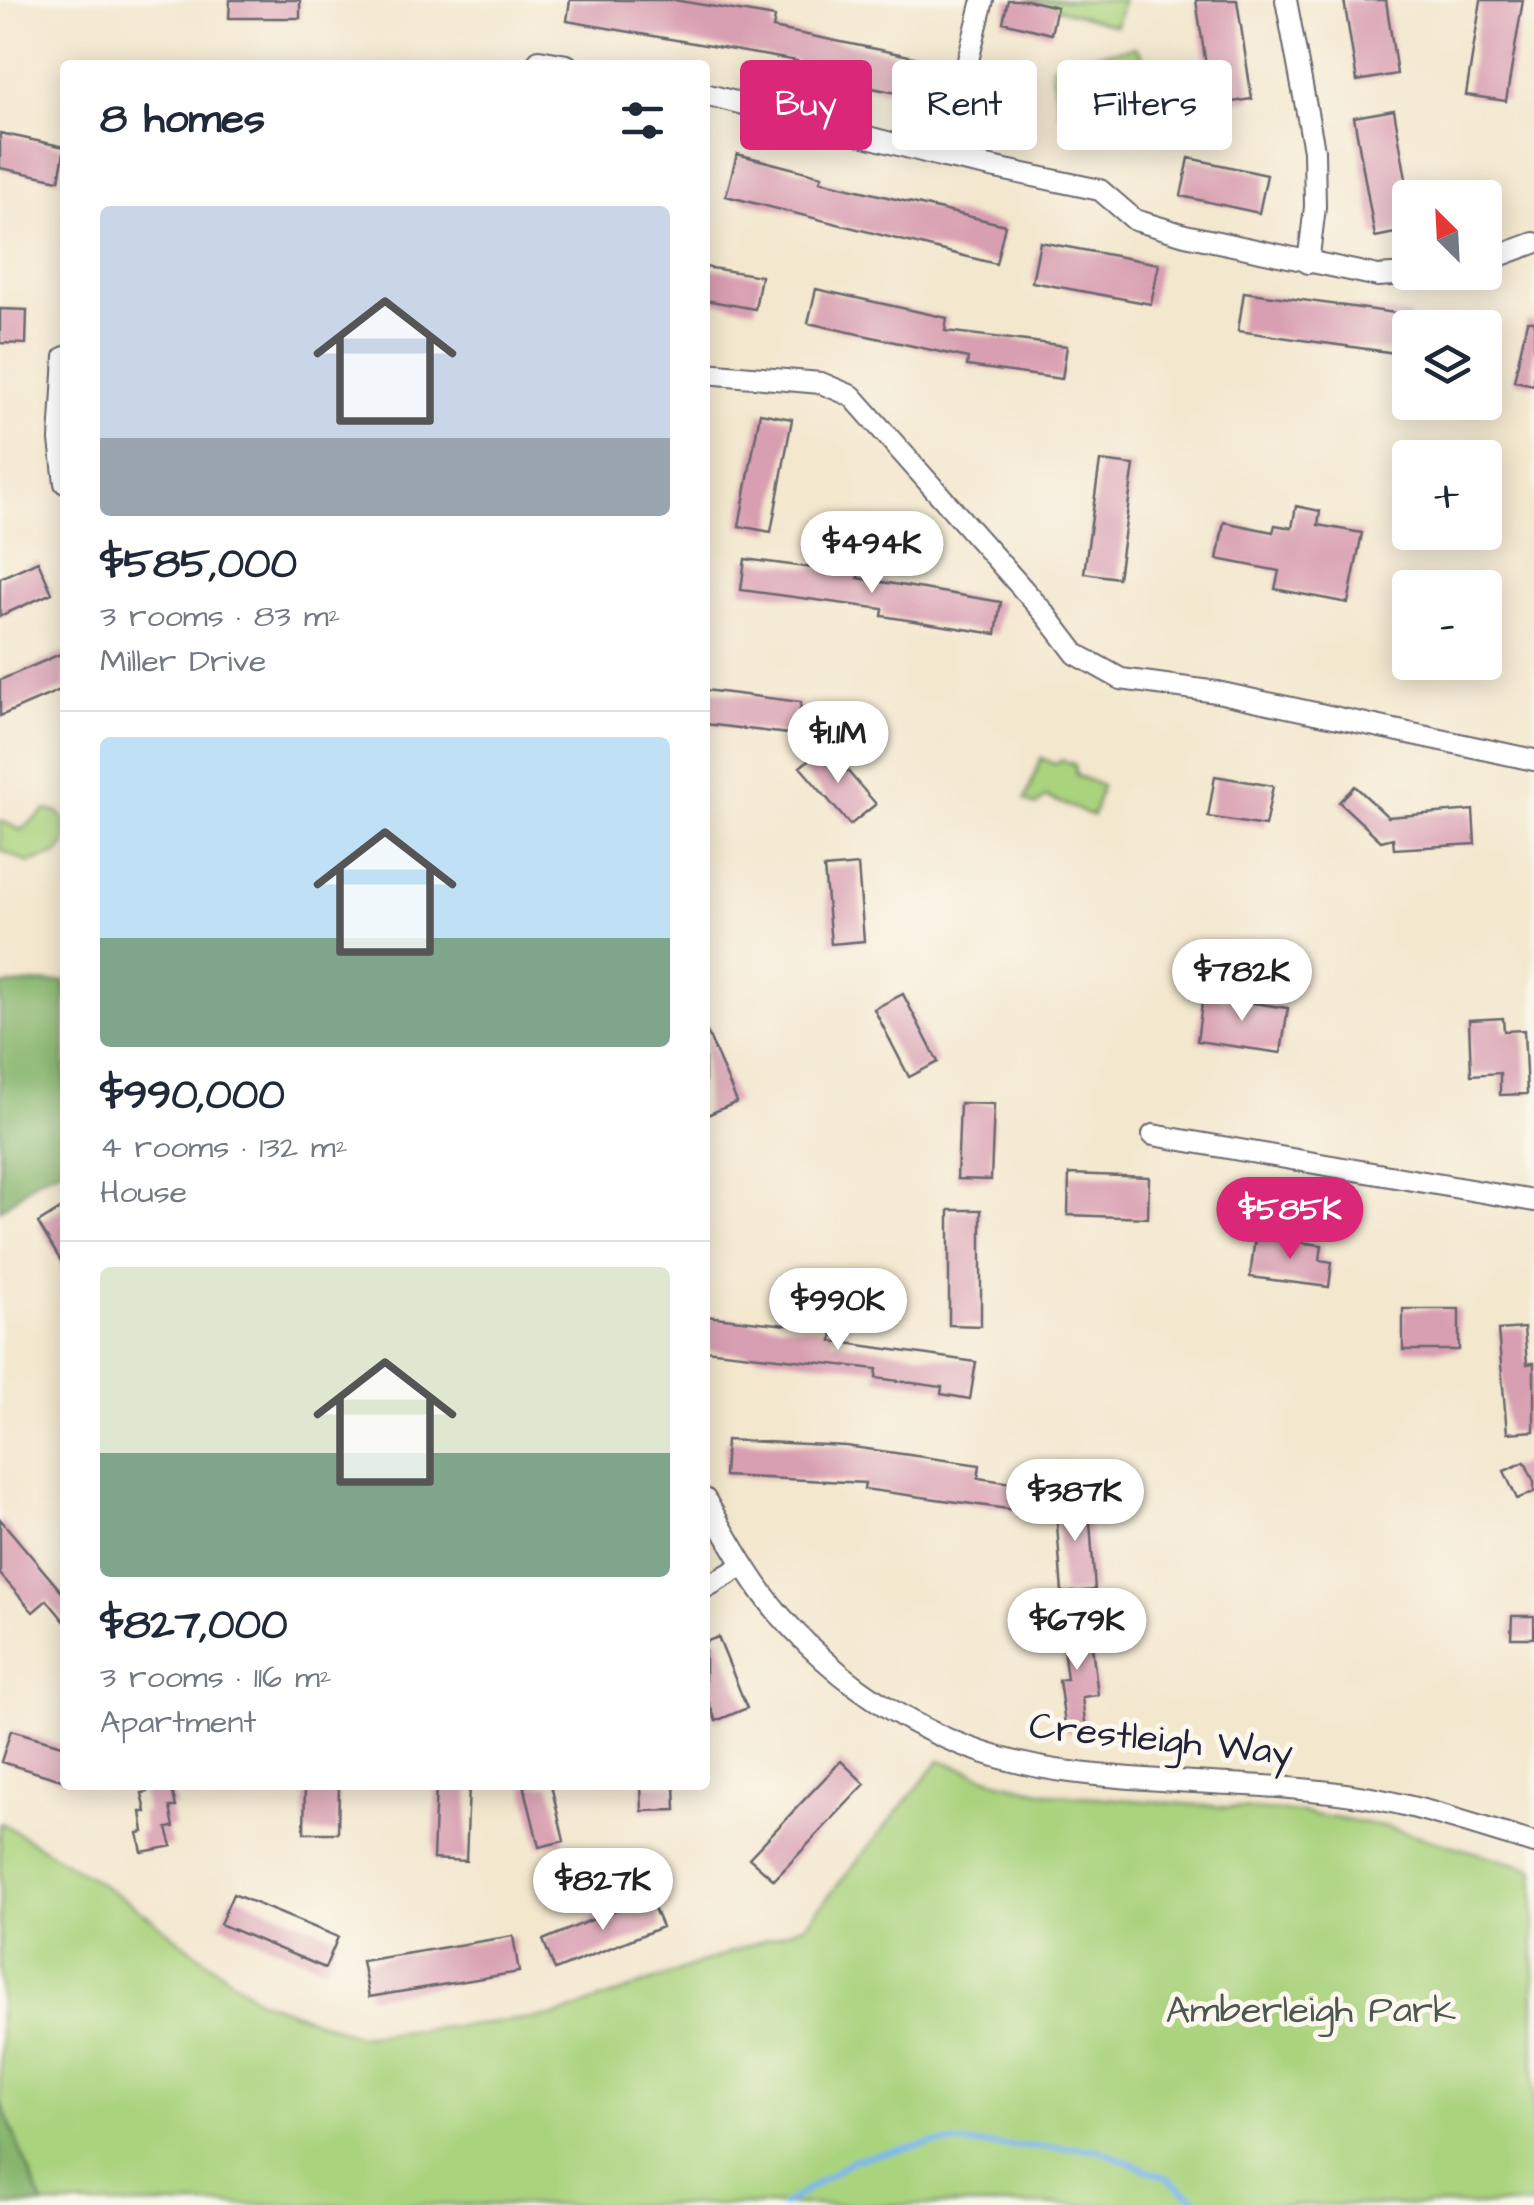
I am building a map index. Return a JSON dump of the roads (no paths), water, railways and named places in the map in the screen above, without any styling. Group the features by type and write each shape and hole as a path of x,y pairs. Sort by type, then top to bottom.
{"street":[{"path":"944,157 983,0"},
{"path":"1286,0 1314,150 1315,207 1308,262"},
{"path":"710,95 944,157 1100,190 1135,220 1156,228 1378,276 1392,275"},
{"path":"1502,254 1534,242"},
{"path":"710,373 821,383 852,396 1076,654 1121,679 1217,692 1534,760"},
{"path":"1153,1135 1534,1200"},
{"name":"Crestleigh Way","path":"710,1507 776,1611 816,1654 916,1726 978,1752 1073,1772 1367,1797 1534,1843"},
{"path":"710,1585 744,1565"}],"waterway":[{"path":"784,2205 854,2159 934,2143 1095,2149 1168,2178 1204,2205"}],"park label":[{"name":"Amberleigh Park","path":"1311,2011"}]}
